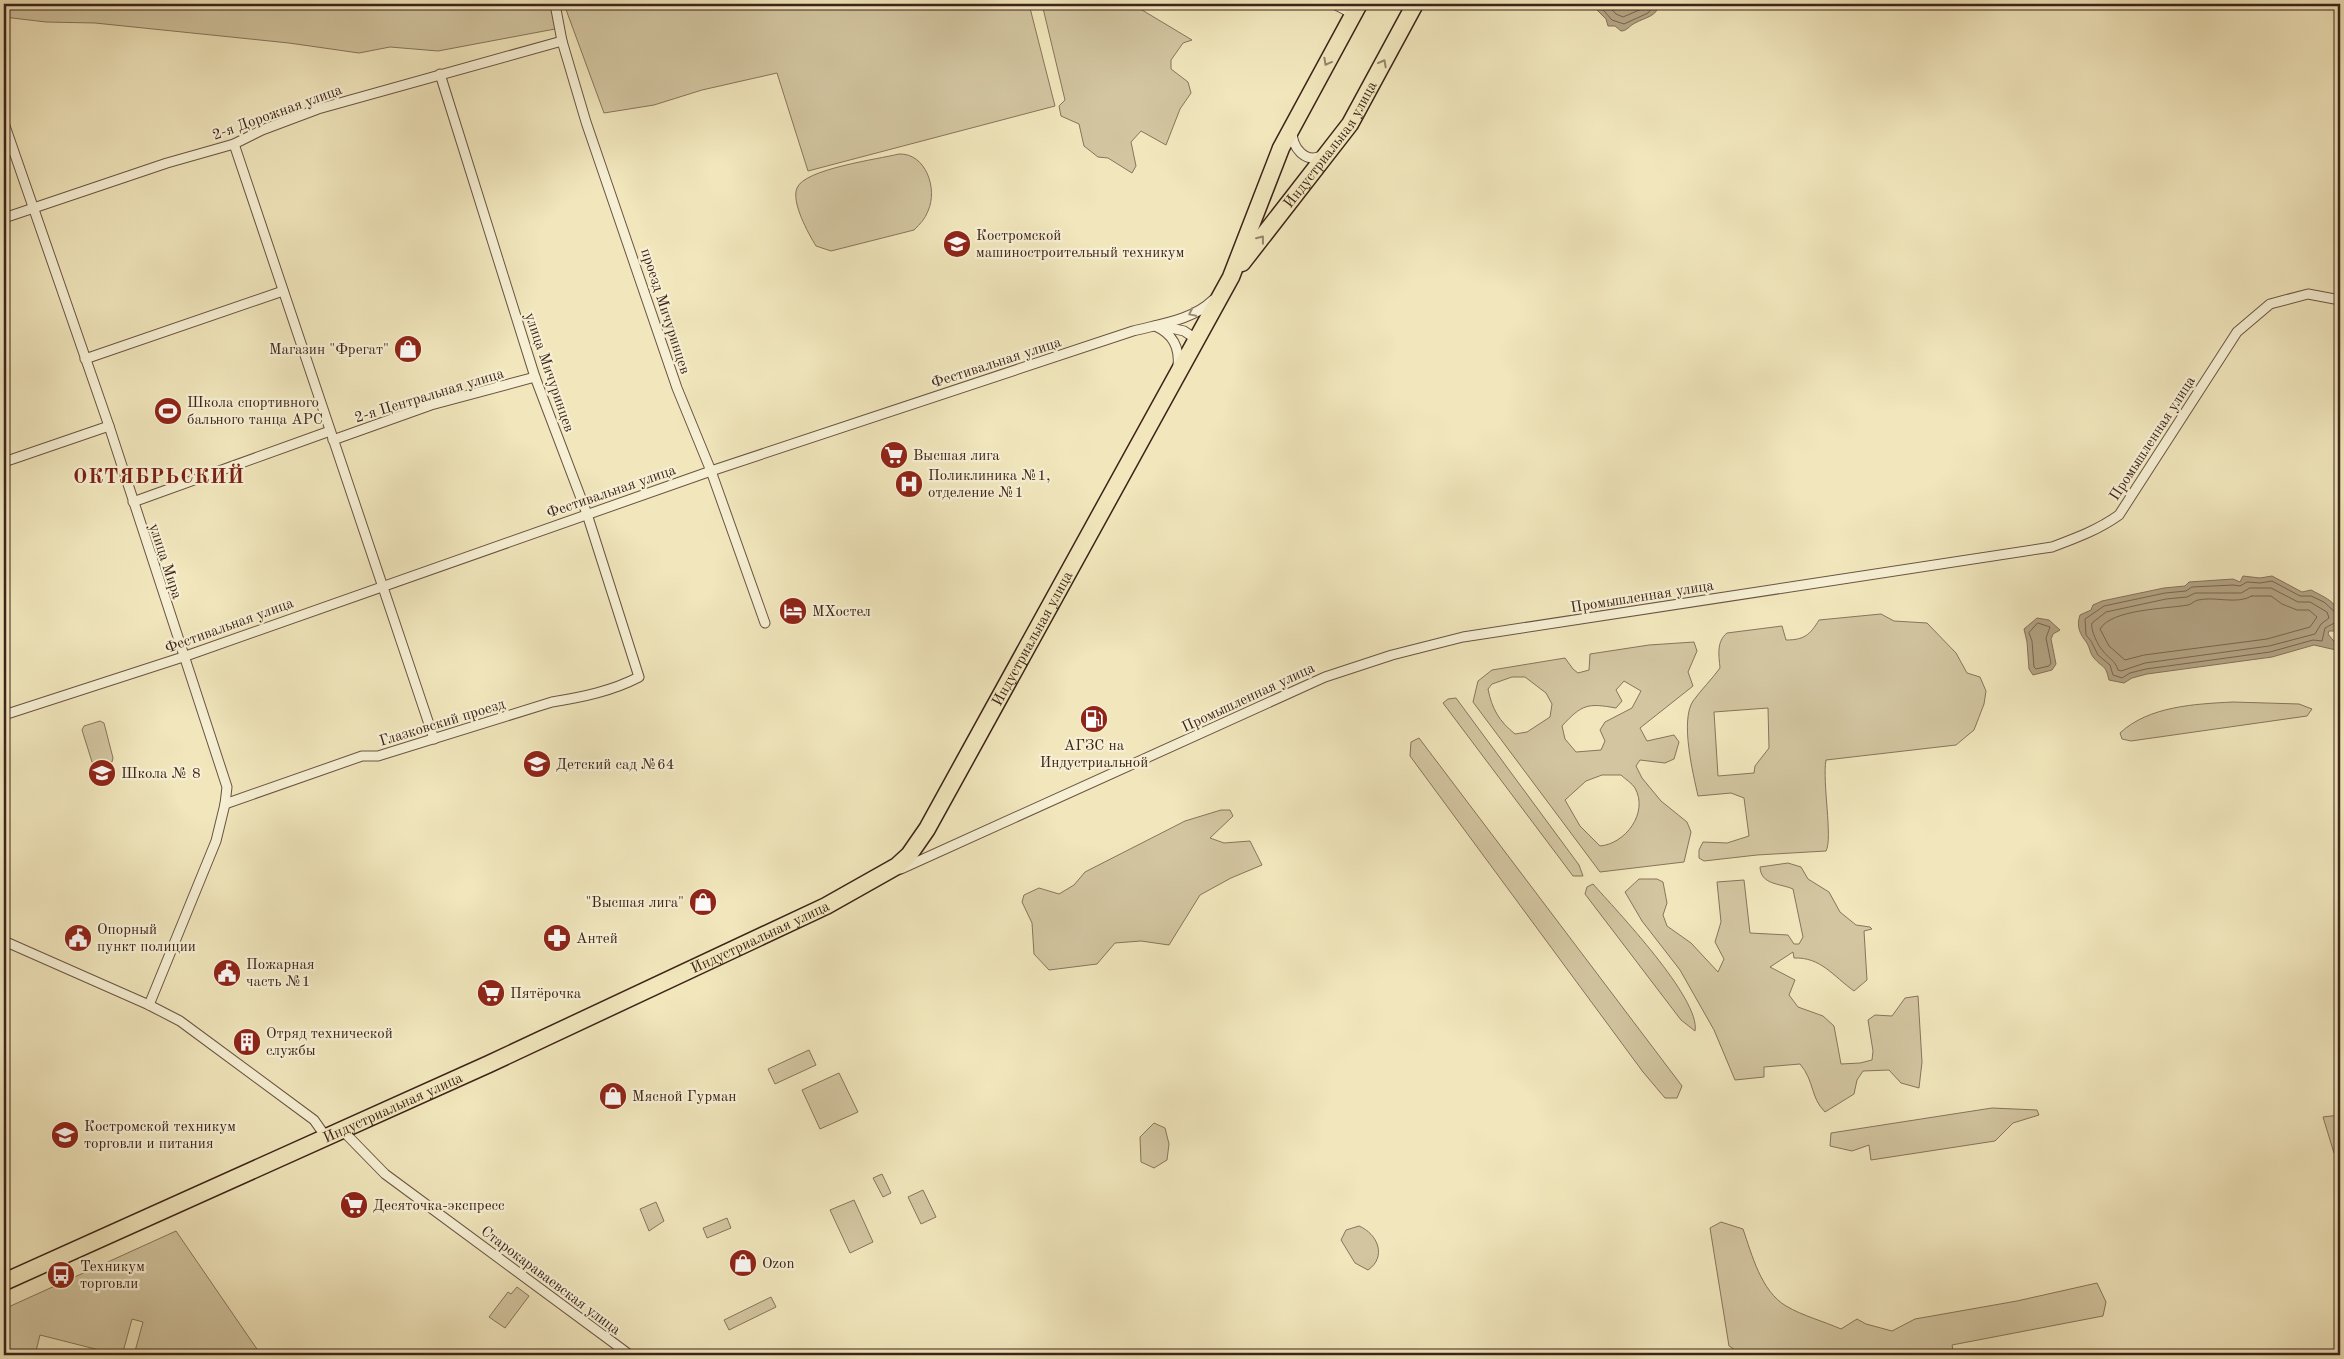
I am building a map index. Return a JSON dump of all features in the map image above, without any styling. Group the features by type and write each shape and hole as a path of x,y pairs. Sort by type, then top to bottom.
{"highway":[{"name":"Индустриальная улица","path":"4,1282 489,1064 826,906 875,880 909,855 927,829 1228,283 1332,150 1350,124 1415,4"},
{"name":"Индустриальная улица","path":"1228,283 1293,123 1356,9"}],"street":[{"name":"проезд Мичуринцев","path":"555,4 562,41 586,122 678,388 711,471 765,623"},
{"path":"1334,4 1356,9"},
{"name":"2-я Дорожная улица","path":"4,218 167,163 234,144 262,130 318,109 562,41"},
{"name":"улица Мичуринцев","path":"440,74 535,377 587,514 639,677"},
{"name":"улица Мира","path":"4,123 108,426 227,786 225,804 216,841 149,1005"},
{"path":"1293,123 1292,139 1296,150 1301,154 1317,159 1332,150"},
{"path":"234,144 381,587 434,739"},
{"name":"Фестивальная улица","path":"4,715 183,657 711,471 1154,326 1175,321 1209,304 1228,283"},
{"path":"85,359 283,291"},
{"name":"Промышленная улица","path":"875,880 1325,676 1392,655 1463,637 2052,547 2084,535 2106,525 2118,515 2237,332 2270,304 2308,294 2340,300"},
{"path":"1154,326 1184,331 1196,338"},
{"path":"1154,326 1164,330 1178,347 1176,376"},
{"name":"2-я Центральная улица","path":"133,502 331,436 431,405 535,377"},
{"path":"4,462 108,426"},
{"name":"Глазковский проезд","path":"225,804 362,756 378,756 552,702 579,698 622,686 639,677"},
{"path":"4,940 149,1005 180,1021 314,1120 326,1137"},
{"name":"Старокараваевская улица","path":"342,1130 385,1174 630,1355"}],"shaded area":[{"path":"4,4 550,4 555,15 555,29 438,51 390,47 359,53 289,43 95,23 46,22 4,17"},
{"path":"564,4 1029,4 1055,106 808,171 777,73 702,90 654,105 604,113"},
{"path":"1042,4 1132,4 1192,40 1183,43 1171,60 1171,69 1188,82 1191,93 1180,109 1166,145 1141,131 1131,142 1136,166 1132,173 1108,158 1098,157 1084,146 1079,124 1061,116 1059,106 1065,100"},
{"path":"899,154 908,155 916,159 923,166 927,174 930,183 931,202 924,219 914,230 831,251 816,246 801,217 796,201 797,188 803,181 827,170"},
{"path":"1881,614 1894,621 1927,623 1956,653 1967,673 1980,677 1986,691 1984,704 1974,730 1956,745 1826,760 1825,782 1828,844 1826,851 1757,855 1704,861 1699,858 1699,850 1703,842 1727,843 1749,836 1744,798 1731,793 1698,796 1689,747 1689,710 1693,701 1720,668 1719,649 1721,641 1727,633 1782,626 1786,640 1802,638 1813,629 1819,620","holes":["1768,708 1769,748 1755,766 1754,773 1718,776 1714,712"]},
{"path":"1694,642 1697,651 1688,672 1693,686 1640,728 1647,741 1674,735 1679,742 1674,759 1665,763 1640,760 1636,766 1642,778 1661,801 1687,822 1691,832 1684,862 1600,872 1473,702 1478,681 1492,670 1565,658 1578,673 1589,670 1590,654 1649,645","holes":["1512,677 1525,677 1546,693 1552,704 1550,717 1527,732 1515,734 1497,714 1488,689 1492,684","1624,681 1641,691 1632,708 1605,722 1600,730 1605,741 1601,750 1576,752 1565,739 1562,726 1580,709 1592,706 1616,708 1622,701 1616,690","1602,775 1621,775 1635,788 1639,798 1637,817 1632,826 1618,840 1600,846 1580,826 1565,800 1586,781"]},
{"path":"1456,698 1579,865 1583,876 1573,876 1443,703 1448,699"},
{"path":"2233,702 2299,704 2312,709 2307,716 2131,741 2122,739 2120,733 2132,724 2158,712 2203,704"},
{"path":"100,721 104,723 113,758 112,762 96,767 93,765 82,730 84,726"},
{"path":"1419,738 1682,1086 1677,1098 1665,1098 1643,1072 1410,756 1411,742"},
{"path":"1221,810 1230,810 1233,816 1210,838 1224,843 1250,841 1262,865 1231,878 1200,895 1169,945 1141,941 1115,943 1097,964 1049,970 1034,954 1032,923 1022,902 1024,895 1039,888 1059,894 1074,885 1085,872 1185,821"},
{"path":"1788,863 1801,867 1808,879 1829,892 1840,912 1856,925 1872,929 1864,931 1867,980 1854,991 1819,964 1794,958 1793,952 1770,967 1795,980 1789,995 1798,1007 1823,1016 1834,1026 1841,1064 1872,1060 1873,1051 1868,1020 1875,1015 1892,1016 1905,998 1918,996 1922,1062 1919,1088 1901,1083 1889,1070 1863,1071 1857,1080 1854,1094 1825,1112 1817,1101 1808,1077 1800,1064 1764,1067 1764,1077 1735,1080 1714,1030 1680,970 1642,921 1625,892 1639,879 1657,879 1663,882 1667,903 1663,915 1667,926 1691,943 1718,972 1724,959 1715,942 1721,922 1717,882 1744,880 1750,933 1788,935 1794,944 1799,944 1803,937 1793,889 1767,880 1761,873 1760,867"},
{"path":"1593,884 1655,955 1671,977 1685,998 1693,1017 1695,1031 1681,1020 1585,894 1587,887"},
{"path":"809,1050 816,1065 775,1084 768,1069"},
{"path":"839,1073 858,1112 820,1129 802,1090"},
{"path":"1992,1108 2037,1110 2039,1115 2013,1123 1995,1141 1871,1160 1869,1145 1852,1151 1830,1146 1831,1133"},
{"path":"2340,1115 2340,1154 2334,1153 2323,1117"},
{"path":"1154,1123 1165,1128 1169,1144 1167,1160 1154,1168 1141,1162 1140,1137"},
{"path":"882,1174 891,1193 883,1197 873,1178"},
{"path":"923,1190 936,1217 921,1224 908,1197"},
{"path":"854,1200 873,1242 850,1253 830,1210"},
{"path":"656,1202 664,1221 649,1231 640,1209"},
{"path":"727,1218 731,1228 707,1238 703,1228"},
{"path":"1721,1222 1743,1229 1758,1272 1777,1299 1799,1313 1841,1329 1857,1319 1866,1324 1892,1331 1915,1319 2017,1301 2097,1283 2106,1302 2103,1316 1952,1345 1954,1355 1743,1355 1729,1346 1710,1228"},
{"path":"1359,1226 1371,1234 1378,1246 1377,1259 1368,1270 1355,1263 1341,1240 1346,1230"},
{"path":"176,1231 261,1355 134,1355 143,1322 132,1319 123,1352 119,1355 40,1335 35,1355 7,1355 4,1347 4,1309"},
{"path":"517,1287 529,1296 505,1328 489,1317 508,1292 511,1294"},
{"path":"771,1297 776,1307 729,1330 724,1320"}],"water":[{"path":"1591,4 1660,4 1656,12 1621,31 1615,26 1608,26 1606,19"},
{"path":"2243,576 2260,578 2272,576 2302,592 2311,590 2325,597 2337,610 2338,622 2336,631 2329,631 2328,634 2337,645 2336,650 2314,645 2272,657 2147,674 2132,678 2124,683 2109,680 2105,668 2093,656 2079,630 2080,615 2091,610 2093,605 2102,601 2164,588 2185,586 2189,582 2233,579 2240,582"},
{"path":"2037,618 2049,620 2060,630 2053,634 2051,639 2056,664 2052,670 2033,675 2029,669 2024,629"}],"place":[{"name":"Костромской машиностроительный техникум","path":"957,244"},
{"name":"Магазин \"Фрегат\"","path":"408,349"},
{"name":"Школа спортивного бального танца АРС","path":"168,411"},
{"name":"Высшая лига","path":"894,455"},
{"name":"Поликлиника №1, отделение №1","path":"909,484"},
{"name":"МХостел","path":"793,611"},
{"name":"АГЗС на Индустриальной","path":"1094,719"},
{"name":"Детский сад №64","path":"537,764"},
{"name":"Школа № 8","path":"102,773"},
{"name":"\"Высшая лига\"","path":"703,902"},
{"name":"Опорный пункт полиции","path":"78,938"},
{"name":"Антей","path":"557,938"},
{"name":"Пожарная часть №1","path":"227,973"},
{"name":"Пятёрочка","path":"491,993"},
{"name":"Отряд технической службы","path":"247,1042"},
{"name":"Мясной Гурман","path":"613,1096"},
{"name":"Костромской техникум торговли и питания","path":"65,1135"},
{"name":"Десяточка-экспресс","path":"354,1205"},
{"name":"Ozon","path":"743,1263"},
{"name":"Техникум торговли","path":"61,1275"}],"district":[{"name":"ОКТЯБРЬСКИЙ","path":"159,476"}]}
